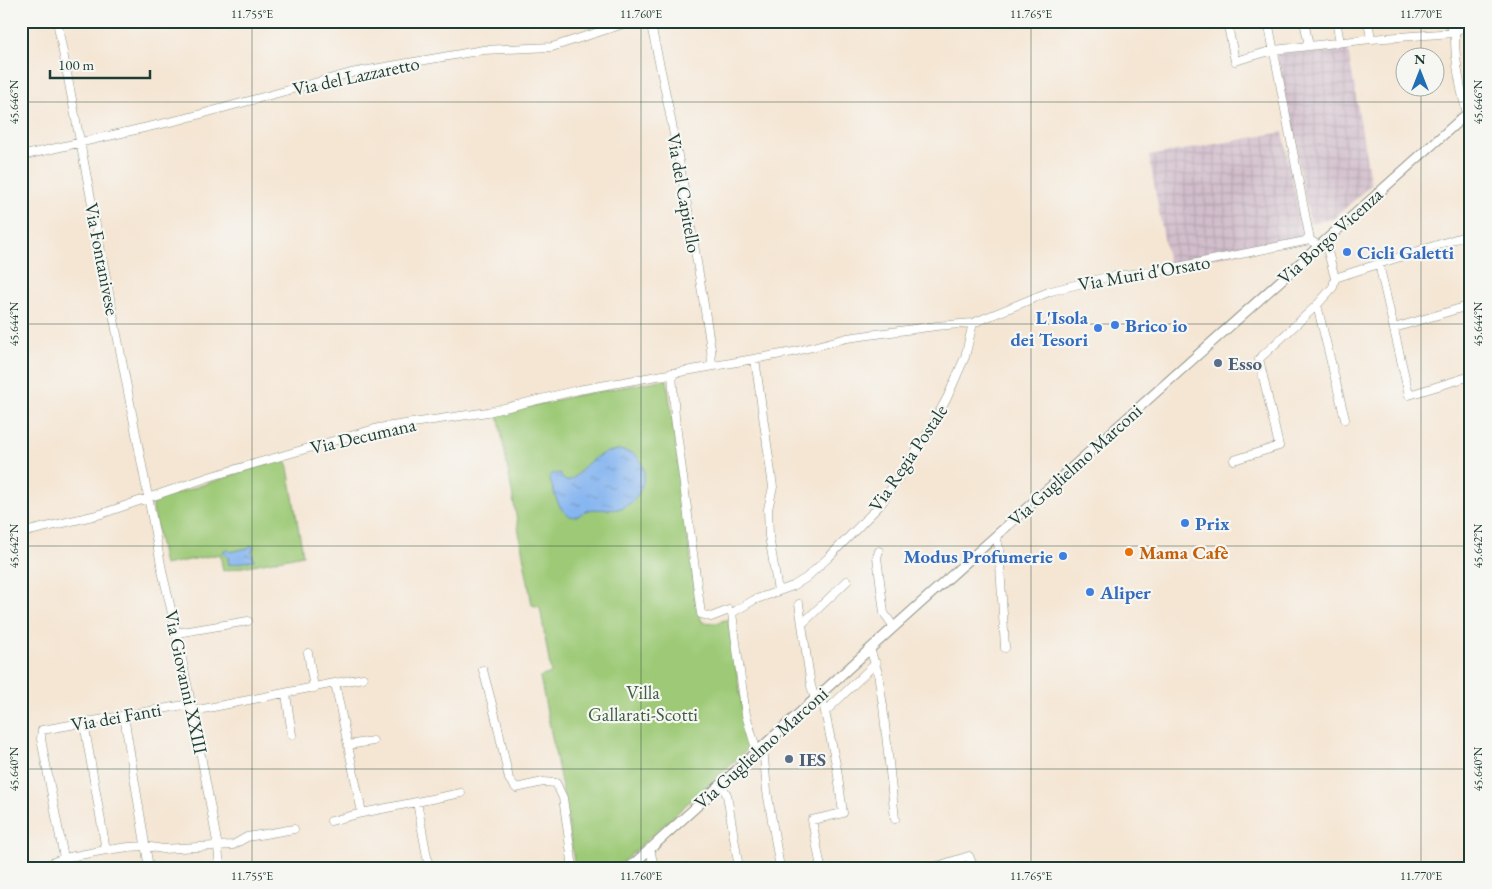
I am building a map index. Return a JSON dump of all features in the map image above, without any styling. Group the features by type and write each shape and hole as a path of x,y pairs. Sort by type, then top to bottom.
{"street":[{"name":"Via Fontanivese","path":"57,21 148,497"},
{"name":"Via del Lazzaretto","path":"21,156 183,119 351,73 483,50 552,47 633,21"},
{"name":"Via del Capitello","path":"650,21 685,196 712,366"},
{"path":"1227,21 1235,61 1274,50 1371,39 1454,33 1470,21"},
{"path":"1234,460 1279,446 1259,358 1316,305 1333,287 1335,278 1322,243 1310,240 1268,21"},
{"path":"1304,21 1309,46"},
{"path":"1336,21 1340,42"},
{"path":"1368,21 1371,39"},
{"path":"1449,21 1454,33 1460,81 1471,125"},
{"path":"1454,33 1456,21"},
{"name":"Via Borgo Vicenza","path":"1189,362 1468,112"},
{"path":"1335,278 1471,234"},
{"name":"Via Muri d'Orsato","path":"755,359 847,338 973,323 1051,291 1107,277 1158,271 1310,240"},
{"path":"1379,264 1409,394 1471,376"},
{"path":"1316,305 1345,419"},
{"path":"1394,328 1471,305"},
{"name":"Via Regia Postale","path":"672,373 675,417 701,614 711,617 729,610 732,613 754,600 793,586 806,578 881,504 928,433 947,398 965,357 973,323"},
{"name":"Via Decumana","path":"21,533 101,514 212,476 378,428 488,412 578,390 755,359"},
{"path":"755,359 774,487 768,509 768,536 778,591"},
{"name":"Via Guglielmo Marconi","path":"628,868 1189,362"},
{"name":"Via Giovanni XXIII","path":"148,497 192,708 218,847 220,868"},
{"path":"996,536 999,548 1005,648"},
{"path":"879,551 877,557 884,613 894,627"},
{"path":"802,624 848,581"},
{"path":"799,604 811,686 826,711 843,813 812,820 820,868"},
{"path":"732,613 746,714 760,749 780,868"},
{"path":"177,633 248,621"},
{"path":"870,649 876,663 890,761 895,819"},
{"path":"308,653 314,688"},
{"path":"826,711 876,663"},
{"path":"483,670 509,778 516,788 543,782 556,783 563,798 573,868"},
{"name":"Via dei Fanti","path":"64,858 41,739 42,730 124,716 289,693 362,678"},
{"path":"335,683 362,813"},
{"path":"289,693 292,735"},
{"path":"124,716 149,868"},
{"path":"84,723 106,850"},
{"path":"348,745 373,741"},
{"path":"721,784 728,802 738,868"},
{"path":"331,821 461,793"},
{"path":"417,802 429,868"},
{"path":"40,868 64,858 106,850 145,846 163,849 218,847 233,845 247,837 294,829"},
{"path":"650,848 654,868"},
{"path":"932,868 968,856 974,868"}],"shaded area":[{"path":"1347,44 1371,185 1333,219 1310,223 1276,53"},
{"path":"1283,132 1303,235 1298,240 1169,267 1149,156"}],"green space":[{"name":"Villa Gallarati-Scotti","path":"667,379 697,607 702,622 716,623 728,619 749,748 616,868 575,868 563,792 540,677 551,673 540,607 532,605 498,414 573,396"},
{"path":"284,458 285,462 287,462 303,555 223,571 220,554 164,565 153,509 153,504 157,500"}],"water":[{"path":"620,450 632,453 639,458 643,465 644,473 641,489 631,503 611,510 589,510 574,517 564,512 556,499 550,476 560,473 562,478 566,481 569,480 598,456 606,452"},
{"path":"251,545 254,547 252,551 254,560 229,565 228,557 223,553 224,550 229,550 230,552 248,548"}],"place":[{"name":"Cicli Galetti","path":"1347,252"},
{"name":"Brico io","path":"1115,325"},
{"name":"L'Isola dei Tesori","path":"1098,328"},
{"name":"Esso","path":"1218,363"},
{"name":"Prix","path":"1185,523"},
{"name":"Mama Cafè","path":"1129,552"},
{"name":"Modus Profumerie","path":"1063,556"},
{"name":"Aliper","path":"1090,592"},
{"name":"IES","path":"789,759"}]}
